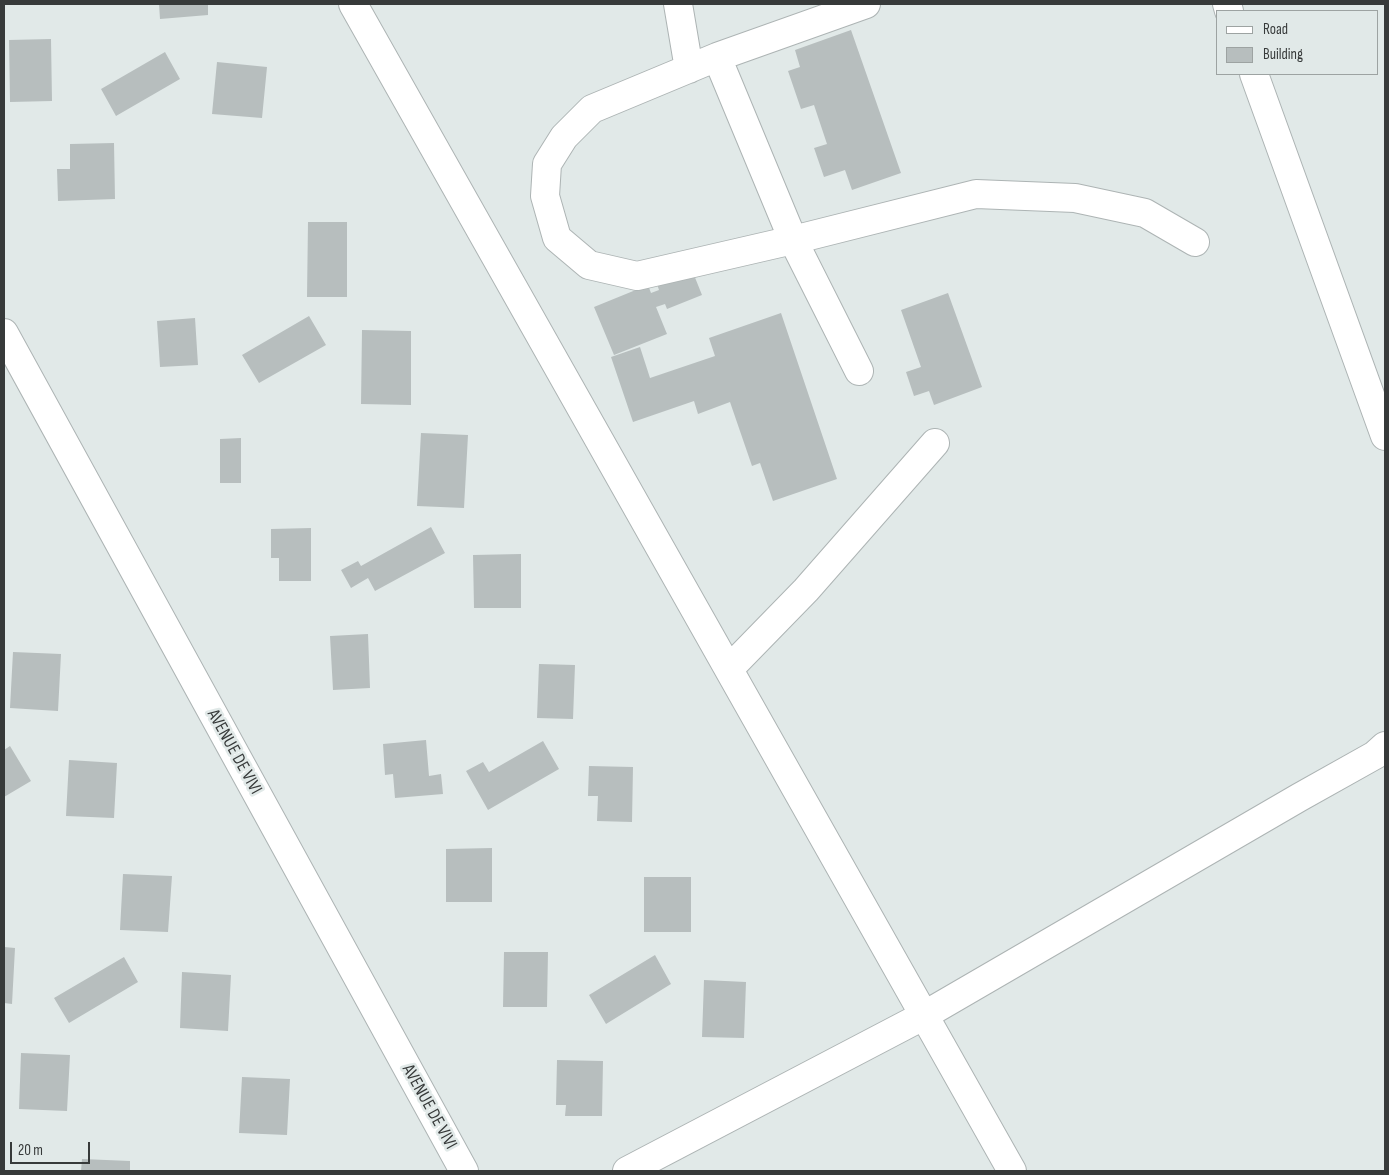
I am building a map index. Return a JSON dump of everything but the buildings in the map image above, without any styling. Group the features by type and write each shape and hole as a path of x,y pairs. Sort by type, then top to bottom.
{"street":[{"path":"353,4 1012,1171"},
{"path":"678,4 689,69"},
{"path":"866,4 717,57 592,109 564,137 547,164 545,196 557,238 588,265 637,276 794,240 976,194 1074,198 1145,214 1195,242"},
{"path":"717,57 794,240 859,371"},
{"path":"1254,75 1385,436"},
{"name":"AVENUE DE VIVI","path":"4,333 464,1171"},
{"path":"729,669 806,590 935,443"},
{"path":"626,1171 923,1016 1375,755 1385,746"}]}
